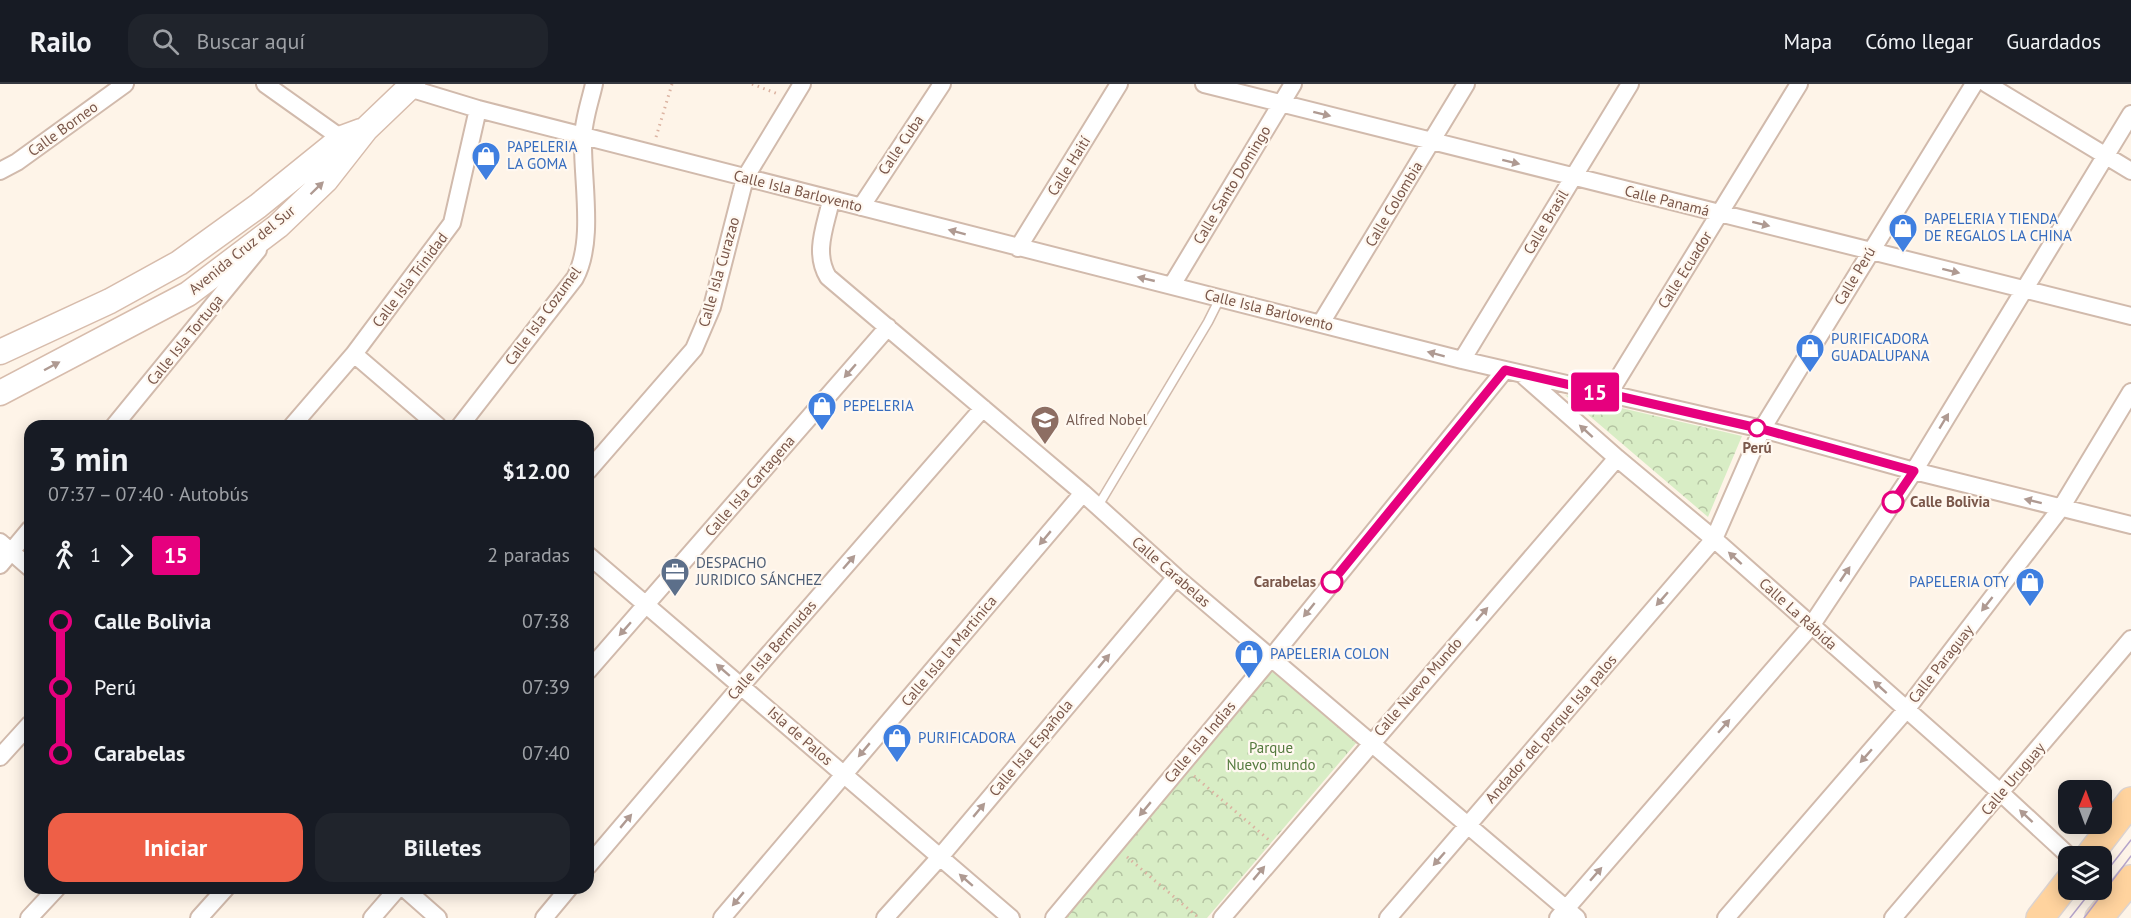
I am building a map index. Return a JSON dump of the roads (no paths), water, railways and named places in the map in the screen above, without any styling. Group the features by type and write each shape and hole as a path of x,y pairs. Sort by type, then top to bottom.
{"main road":[{"name":"Avenida Cruz del Sur","path":"0,352 110,300 179,263 354,138 411,86"},
{"name":"Avenida Cruz del Sur","path":"0,393 188,294 278,226 326,180 354,138"},
{"path":"2097,846 2131,801"},
{"path":"2099,918 2131,879"},
{"path":"2040,918 2058,895"}],"street":[{"name":"Calle Borneo","path":"0,171 17,162 125,84"},
{"path":"265,84 354,138"},
{"name":"Calle Isla Cozumel","path":"465,420 575,278 584,259 586,239 583,136 594,84"},
{"name":"Calle Isla Curazao","path":"594,464 694,349 712,307 745,178 802,84"},
{"name":"Calle Cuba","path":"861,207 942,84"},
{"name":"Calle Haití","path":"1018,248 1119,84"},
{"name":"Calle Panamá","path":"1204,84 2131,316"},
{"name":"Calle Santo Domingo","path":"1172,285 1293,84"},
{"name":"Calle Brasil","path":"1462,360 1630,84"},
{"name":"Calle Ecuador","path":"1608,395 1799,84"},
{"name":"Calle Perú","path":"1714,539 1762,429 1974,84"},
{"path":"1988,84 2131,171"},
{"name":"Calle Colombia","path":"1321,323 1464,85"},
{"name":"Calle Isla Barlovento","path":"411,86 478,109 1018,248 1220,297 1462,360 1762,429 1914,471 2131,525"},
{"name":"Calle Isla Trinidad","path":"297,420 354,354 452,223 478,109"},
{"path":"1567,915 1811,626 1914,471 2131,114"},
{"name":"Calle Carabelas","path":"831,200 820,249 822,265 828,277 1083,493 1176,577 1372,742 1567,915"},
{"name":"Calle Isla Tortuga","path":"119,420 278,226"},
{"name":"Calle Isla Cartagena","path":"594,664 888,327"},
{"path":"354,354 431,420"},
{"name":"Calle Isla Indias","path":"1054,918 1271,658 1505,370"},
{"name":"Calle La Rábida","path":"1524,375 1617,458 1714,539 2058,846"},
{"name":"Calle Paraguay","path":"1726,918 1905,710 2061,508 2131,392"},
{"name":"Calle Isla Bermudas","path":"594,859 982,408"},
{"name":"Calle Nuevo Mundo","path":"1221,918 1617,458"},
{"name":"Calle Isla la Martinica","path":"722,918 1083,493"},
{"path":"0,565 6,547 24,534"},
{"name":"Andador del parque Isla palos","path":"1388,918 1714,539"},
{"path":"6,547 24,563"},
{"name":"Isla de Palos","path":"594,560 1011,918"},
{"name":"Calle Isla Española","path":"885,918 940,857 1176,577"},
{"name":"Calle Uruguay","path":"1893,918 2131,639"},
{"path":"0,757 24,731"},
{"path":"28,918 51,894"},
{"path":"199,918 221,894"},
{"path":"372,918 393,894"},
{"path":"411,894 438,918"},
{"path":"544,918 564,894"}],"lane":[{"path":"1098,506 1208,322 1220,297"}],"tram line":[{"path":"2112,864 2131,840"},
{"path":"2084,918 2131,856"},
{"path":"2070,918 2084,900"}],"place":[{"name":"PAPELERIA LA GOMA","path":"486,182"},
{"name":"PAPELERIA Y TIENDA DE REGALOS LA CHINA","path":"1903,254"},
{"name":"PURIFICADORA GUADALUPANA","path":"1810,374"},
{"name":"Perú","path":"1757,428"},
{"name":"PEPELERIA","path":"822,432"},
{"name":"Alfred Nobel","path":"1045,446"},
{"name":"Calle Bolivia","path":"1893,502"},
{"name":"Carabelas","path":"1332,582"},
{"name":"DESPACHO JURIDICO SÁNCHEZ","path":"675,598"},
{"name":"PAPELERIA OTY","path":"2030,608"},
{"name":"PAPELERIA COLON","path":"1249,680"},
{"name":"PURIFICADORA","path":"897,764"}],"park label":[{"name":"Parque Nuevo mundo","path":"1271,756"}]}
